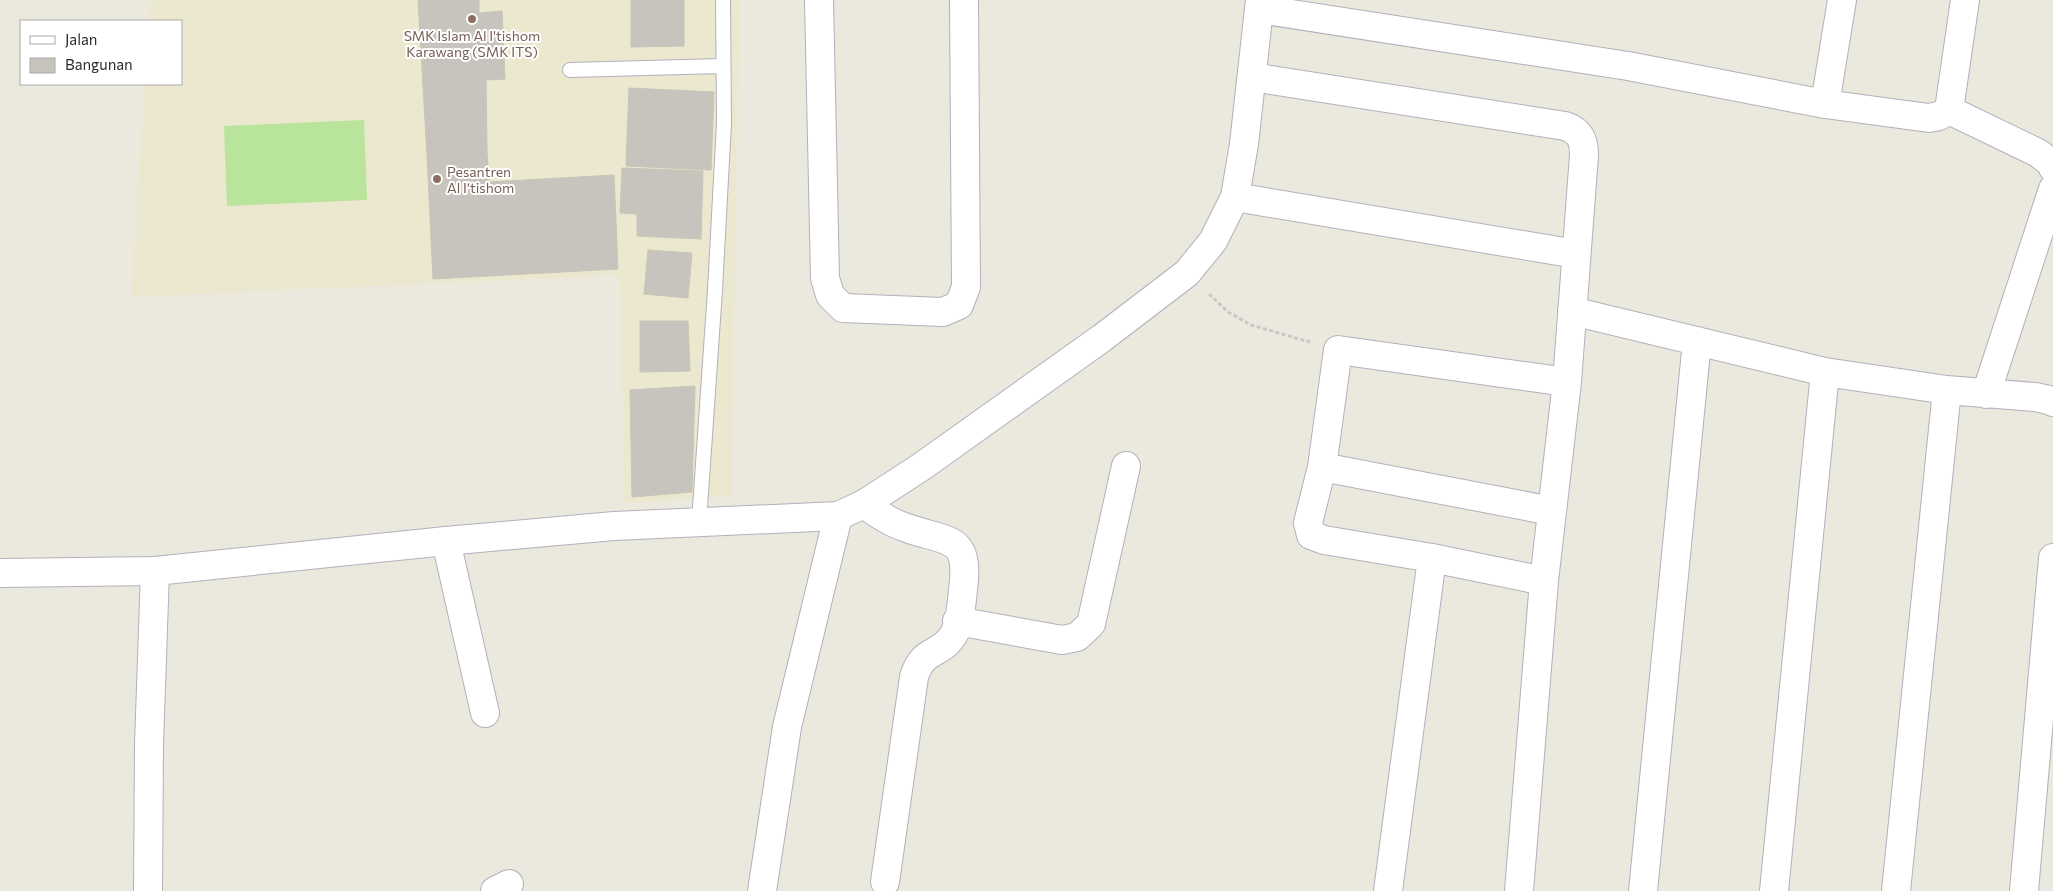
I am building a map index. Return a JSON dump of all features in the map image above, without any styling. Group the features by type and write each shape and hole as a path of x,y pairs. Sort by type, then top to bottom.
{"street":[{"path":"819,0 824,278 830,295 843,308 944,312 958,305 966,287 964,0"},
{"path":"1826,104 1842,0"},
{"path":"0,573 155,571 446,540 614,526 838,516 864,504 921,467 1102,338 1187,272 1213,241 1235,197 1260,4 1628,66 1826,104 1929,118 1939,116 1948,110 1965,0"},
{"path":"1252,77 1574,129 1581,136 1584,155 1567,382 1544,581 1519,891"},
{"path":"1948,110 2038,153 2050,162 2053,168"},
{"path":"1986,394 2053,189"},
{"path":"1235,197 1576,254"},
{"path":"1572,311 1825,372 1947,390 2035,397 2053,402"},
{"path":"1643,891 1696,341"},
{"path":"1544,581 1432,558 1324,540 1311,535 1308,523 1322,467 1338,350 1567,382"},
{"path":"1774,891 1825,372"},
{"path":"1896,891 1947,390"},
{"path":"957,621 1062,640 1077,637 1091,624 1126,466"},
{"path":"1322,467 1552,511"},
{"path":"864,504 892,523 942,537 955,544 961,550 965,562 965,576 955,632 940,649 924,657 917,665 914,677 886,882"},
{"path":"762,891 787,727 838,516"},
{"path":"446,540 485,713"},
{"path":"1388,891 1432,558"},
{"path":"2024,891 2053,558"},
{"path":"148,891 149,744 155,571"}],"lane":[{"path":"699,522 724,123 724,0"},
{"path":"570,70 724,66"}],"path":[{"path":"1187,272 1228,312 1251,325 1338,350"}],"shaded area":[{"name":"Pesantren Al I’tishom","path":"151,0 740,0 733,333 732,496 624,503 620,275 131,297 145,85 182,85 182,20 149,20"}],"green space":[{"path":"364,120 367,200 227,206 224,126"}],"building":[{"path":"418,0 479,0 479,13 502,11 505,79 486,80 487,152 427,155"},
{"path":"631,0 684,0 684,46 631,47"},
{"path":"629,88 714,92 711,170 626,166"},
{"path":"487,152 489,182 614,175 618,269 433,279 427,155"},
{"path":"622,168 703,171 701,239 637,236 637,214 620,213"},
{"path":"648,250 692,253 688,298 644,294"},
{"path":"640,321 688,321 690,371 640,372"},
{"path":"695,386 692,492 632,497 630,390"}],"place":[{"name":"SMK Islam Al I'tishom Karawang (SMK ITS)","path":"472,19"},
{"name":"Pesantren Al I’tishom","path":"437,179"}]}
